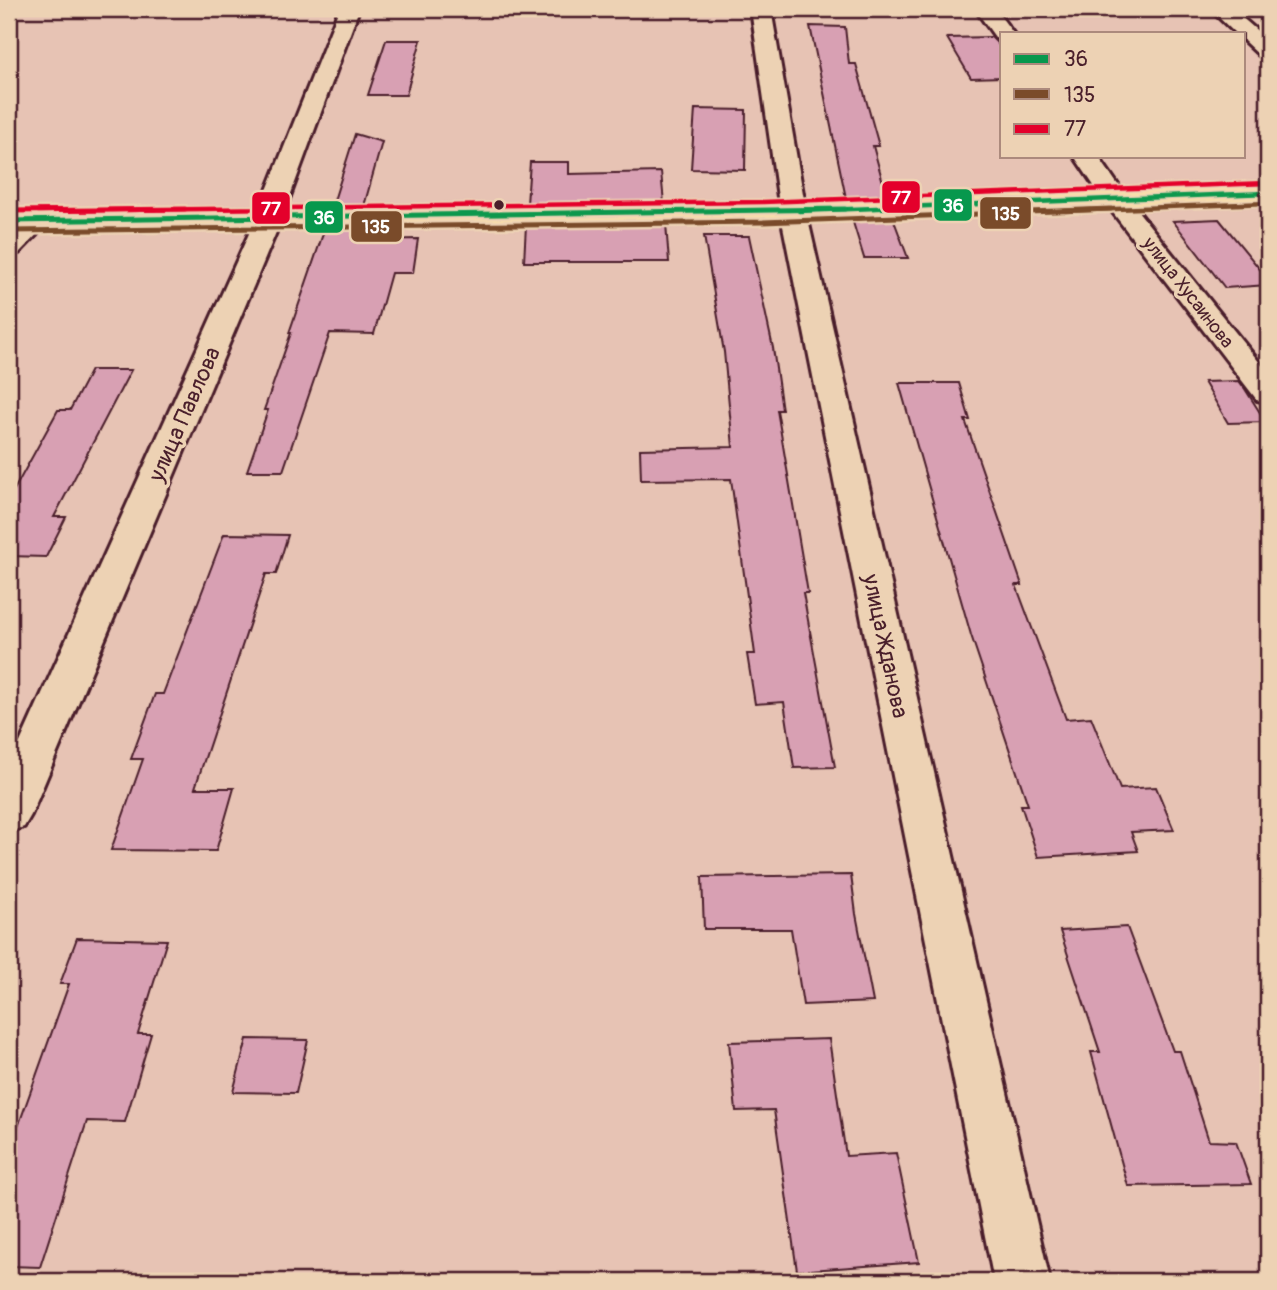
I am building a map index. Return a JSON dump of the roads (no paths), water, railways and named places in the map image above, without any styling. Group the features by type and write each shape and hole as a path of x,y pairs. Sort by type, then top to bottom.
{"main road":[{"path":"9,221 793,211 1268,193"}],"street":[{"name":"улица Павлова","path":"9,815 269,218 349,9"},
{"name":"улица Жданова","path":"761,9 793,211 1022,1281"},
{"path":"985,9 1001,32"},
{"path":"1220,9 1268,51"},
{"name":"улица Хусаинова","path":"1087,158 1116,200 1268,393"},
{"path":"9,247 37,221"}]}
